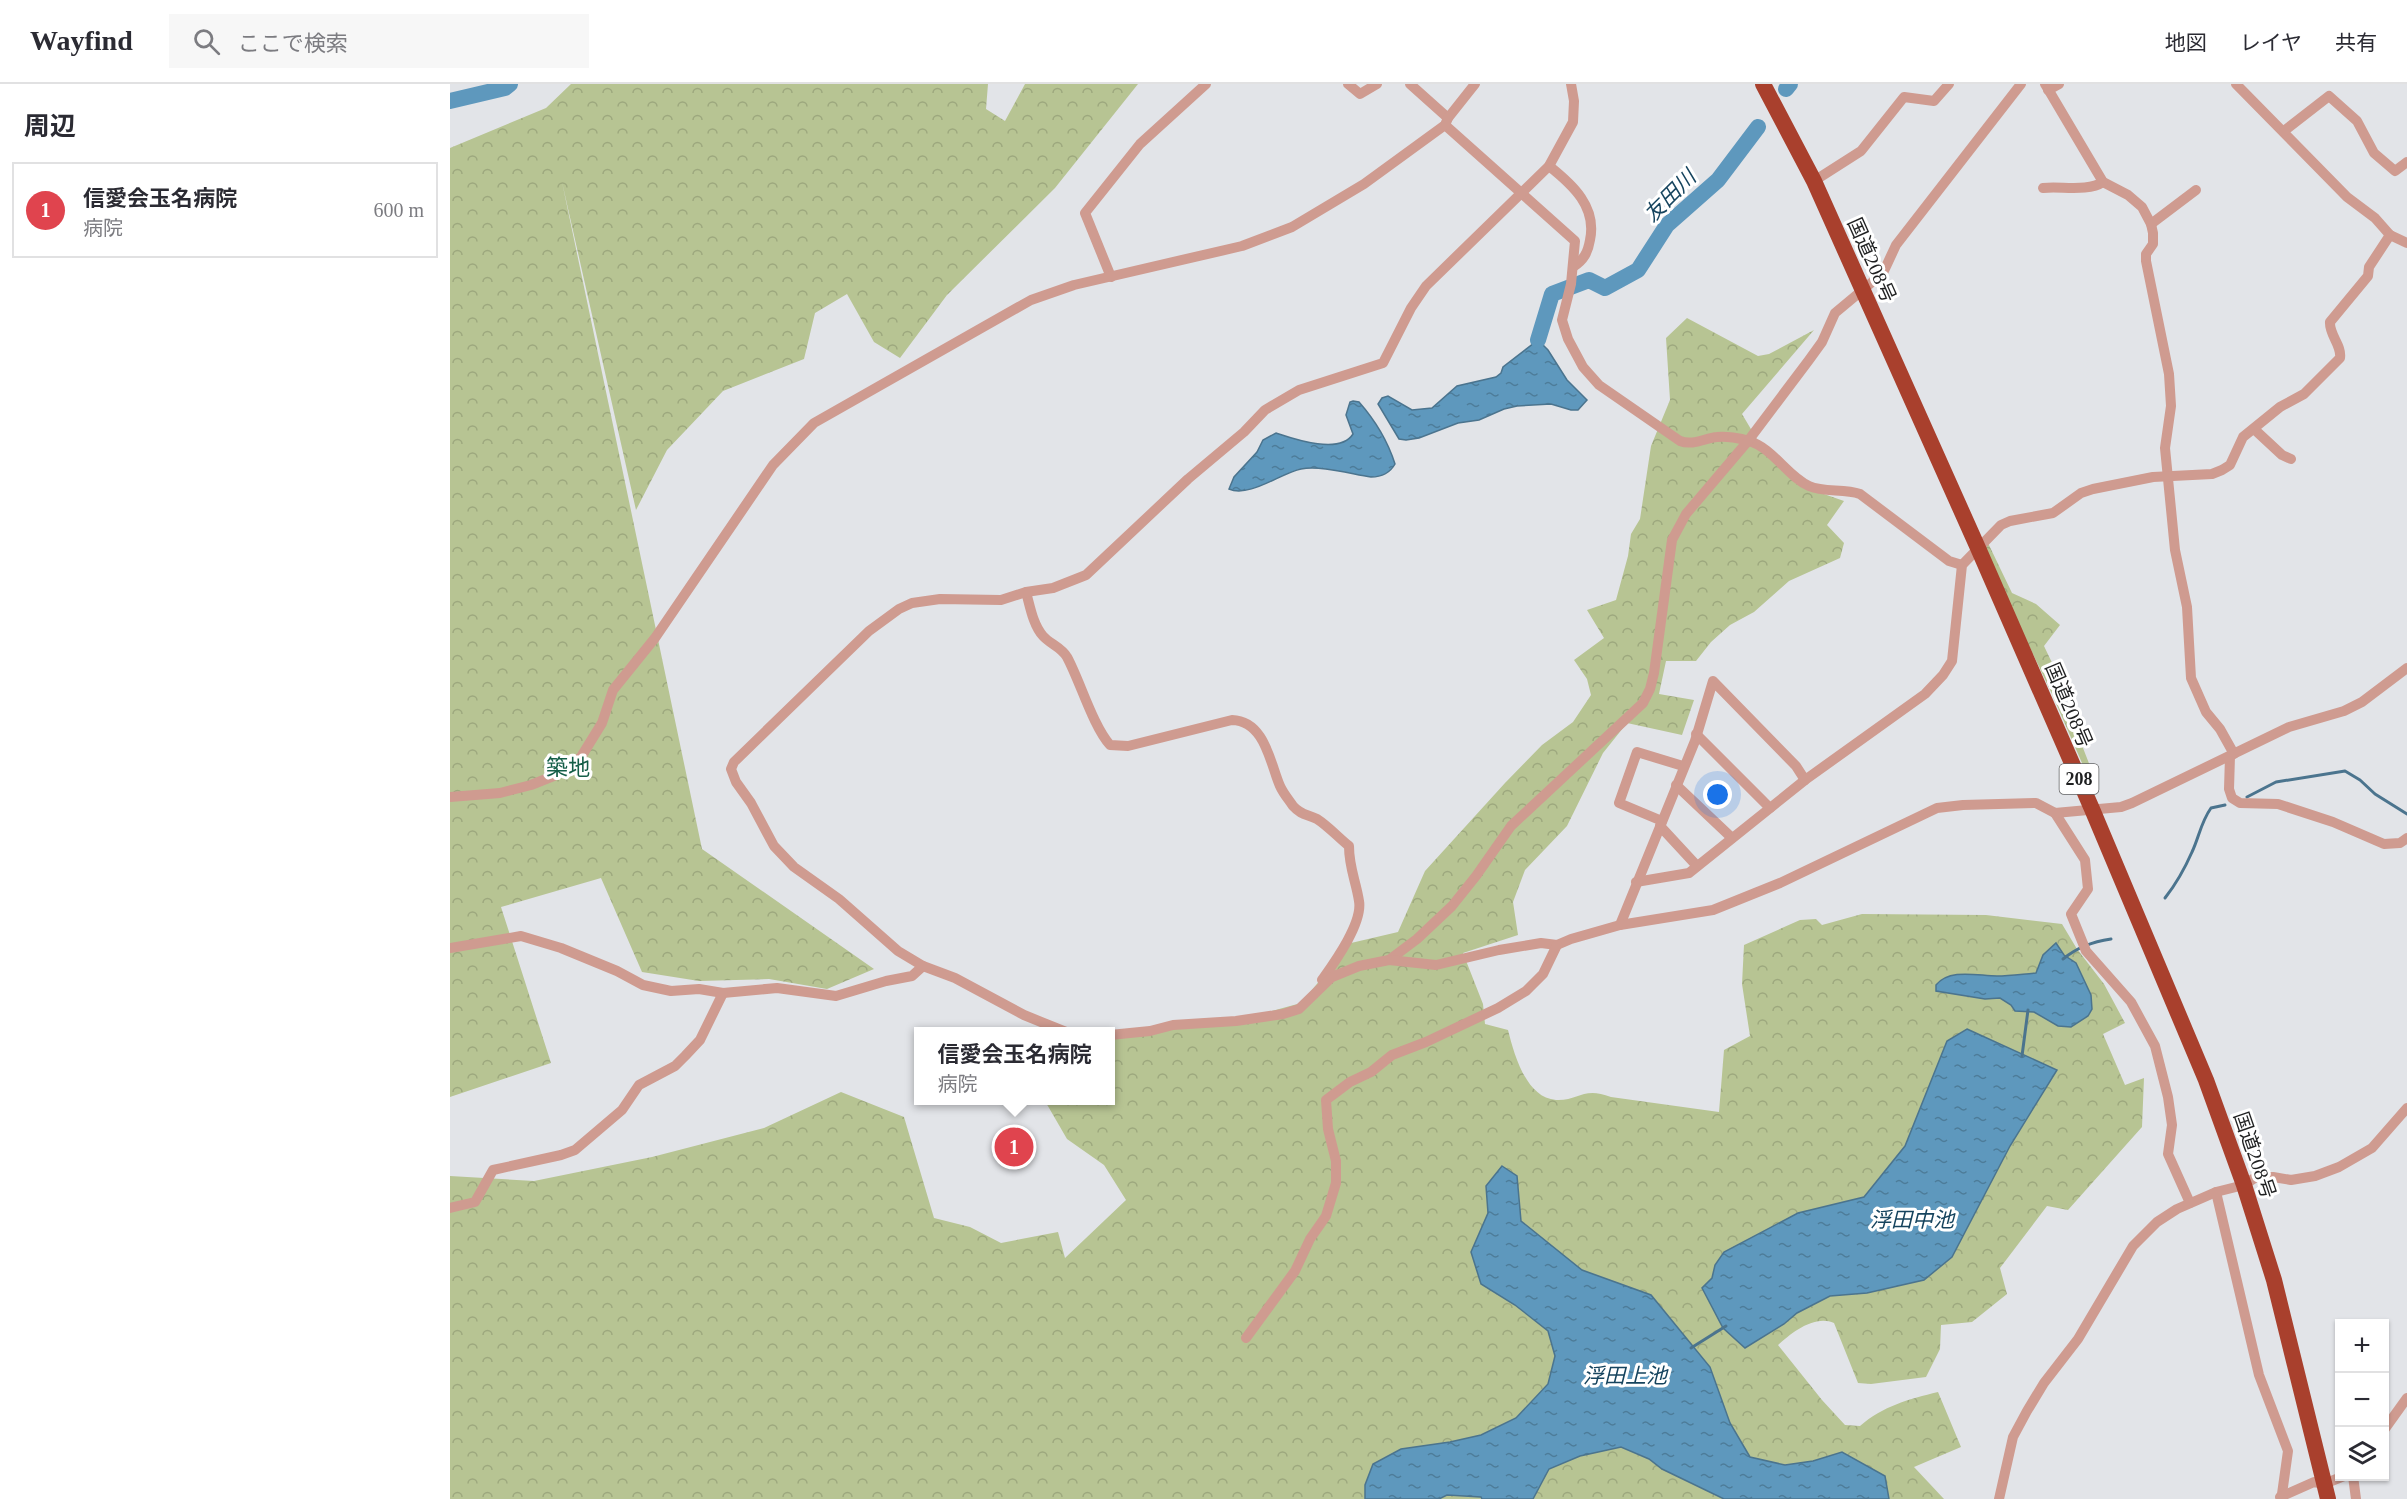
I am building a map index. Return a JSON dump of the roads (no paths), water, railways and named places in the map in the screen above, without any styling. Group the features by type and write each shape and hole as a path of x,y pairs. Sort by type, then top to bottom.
{"highway":[{"name":"国道208号","path":"1763,84 1814,181 1863,288 2092,809 2206,1080 2244,1185 2274,1280 2326,1492"}],"street":[{"path":"1111,277 1085,213 1140,144 1206,84"},
{"path":"1348,84 1360,94 1377,84"},
{"path":"1410,84 1521,193 1575,241 1570,287 1562,320 1583,367 1599,385 1680,441 1691,443 1718,436 1748,441 1807,485 1849,490 1860,494 1949,561 1962,566"},
{"path":"450,797 500,793 531,784 556,775 581,757 602,723 613,690 655,638 773,465 814,423 1031,300 1074,285 1242,246 1292,227 1364,184 1447,122 1475,84"},
{"path":"1054,1027 1024,1015 955,978 923,966 898,951 839,898 794,867 774,846 751,803 736,782 731,769 734,762 869,631 899,609 912,603 940,599 1001,600 1026,592 1053,588 1086,575 1188,479 1244,432 1265,410 1299,390 1383,363 1411,308 1426,286 1549,166 1574,122 1571,84"},
{"path":"1814,181 1861,151 1904,98 1934,101 1949,84"},
{"path":"1389,960 1417,939 1452,906 1511,826 1643,703 1654,673 1672,540 1686,514 1748,441 1821,342 1835,313 1883,273 1896,245 2021,84"},
{"path":"2059,84 2047,87 2103,182 2128,195 2142,207 2151,224 2153,244 2146,254 2146,261 2169,374 2171,406 2164,448 2175,550 2187,607 2191,678 2206,712 2220,729 2232,755 2229,789 2232,798 2240,803 2278,804 2333,822 2384,844 2400,843 2407,838"},
{"path":"2236,84 2284,131 2311,162 2390,235 2407,243"},
{"path":"2284,131 2329,96 2356,121 2374,153 2395,171 2407,162"},
{"path":"1549,166 1573,185 1590,212 1593,225 1590,243 1584,260 1573,267"},
{"path":"2043,188 2099,185 2103,182"},
{"path":"2151,224 2196,190"},
{"path":"1636,882 1689,873 1805,780 1924,694 1943,675 1952,661 1962,566 2001,525 2010,521 2053,513 2092,489 2167,476 2212,474 2230,465 2243,437 2280,407 2304,394 2340,358 2341,351 2330,328 2330,322 2368,276 2369,267 2390,235"},
{"path":"2254,429 2282,455 2291,459"},
{"path":"1026,592 1034,620 1043,636 1066,656 1110,745 1128,746 1232,720 1242,720 1258,733 1273,761 1281,787 1294,808 1304,816 1316,819 1349,846 1352,877 1360,903 1354,924 1333,964 1309,999"},
{"path":"2055,813 2121,807 2132,803 2289,727 2344,711 2362,702 2407,668"},
{"path":"1620,925 1695,741 1713,681 1796,766 1805,780"},
{"path":"1696,734 1770,808"},
{"path":"1683,766 1637,752 1619,803 1661,824 1697,866"},
{"path":"1676,785 1732,838"},
{"path":"1115,1034 1150,1031 1173,1025 1236,1021 1283,1014 1299,1009 1332,977 1359,966 1389,960 1436,965 1509,948 1540,944 1557,945 1620,925 1713,910 1738,902 1937,808 2036,803 2055,813 2085,860 2088,889 2072,914 2084,946 2131,1002 2155,1046 2168,1097 2172,1125 2168,1154 2190,1203"},
{"path":"450,948 521,936 561,948 643,984 671,992 699,989 723,993 777,987 836,996 912,976 923,966"},
{"path":"1246,1338 1295,1271 1310,1239 1326,1216 1336,1184 1336,1161 1328,1129 1326,1100 1350,1082 1371,1072 1392,1055 1426,1042 1498,1008 1526,991 1543,974 1557,945"},
{"path":"450,1208 475,1202 493,1170 575,1150 622,1110 639,1085 675,1066 700,1040 723,993"},
{"path":"1999,1499 2013,1437 2044,1383 2078,1339 2133,1246 2157,1222 2190,1203 2216,1192 2244,1185 2256,1178 2273,1177 2290,1180 2315,1176 2339,1167 2372,1148 2407,1108"},
{"path":"2216,1192 2259,1375 2288,1452 2280,1496"},
{"path":"2387,1427 2407,1398"},
{"path":"2280,1496 2314,1482 2326,1492 2338,1481"},
{"path":"2354,1481 2356,1499"}],"water":[{"path":"1538,340 1548,350 1567,380 1587,400 1578,410 1551,404 1517,406 1479,420 1458,423 1419,438 1406,440 1399,439 1378,404 1382,398 1388,396 1412,410 1432,408 1457,386 1496,377 1501,373 1503,367"},
{"path":"1350,402 1359,402 1365,409 1389,447 1395,464 1388,472 1371,477 1309,468 1293,471 1255,488 1237,491 1229,489 1234,477 1257,452 1263,440 1276,433 1316,444 1338,444 1347,440 1353,434 1346,415"},
{"path":"2056,943 2064,955 2076,963 2091,995 2092,1009 2088,1016 2071,1027 2058,1026 2034,1012 2015,1011 2011,1005 2000,998 1985,999 1936,991 1936,985 1949,976 1965,974 2002,976 2036,973 2043,955"},
{"name":"浮田中池","path":"1967,1029 2057,1070 2010,1146 1952,1257 1924,1280 1867,1293 1830,1296 1797,1313 1784,1324 1745,1348 1723,1328 1702,1288 1712,1278 1715,1265 1724,1252 1798,1213 1864,1197 1905,1146 1947,1041"},
{"name":"浮田上池","path":"1502,1166 1517,1176 1521,1221 1582,1270 1651,1295 1710,1367 1730,1423 1750,1457 1785,1465 1813,1461 1842,1452 1885,1476 1889,1499 1724,1499 1662,1469 1649,1459 1621,1447 1580,1456 1549,1469 1533,1499 1482,1499 1481,1497 1447,1495 1439,1499 1365,1499 1365,1485 1373,1464 1401,1449 1481,1435 1516,1418 1548,1384 1555,1356 1548,1331 1515,1305 1481,1284 1471,1252 1488,1213 1486,1186"}],"waterway":[{"path":"450,101 505,88 510,84"},
{"name":"友田川","path":"1786,89 1790,84"},
{"name":"友田川","path":"1538,340 1552,294 1589,280 1605,288 1638,270 1667,225 1718,180 1758,127"},
{"path":"2247,797 2276,782 2345,771 2360,780 2375,794 2407,814"},
{"path":"2165,898 2177,882 2211,808 2225,805"},
{"path":"2063,959 2074,951 2111,939"},
{"path":"2022,1056 2028,1010"},
{"path":"1691,1348 1726,1326"}],"place":[{"name":"信愛会玉名病院","path":"1014,1147"}],"district":[{"name":"築地","path":"568,767"}]}
